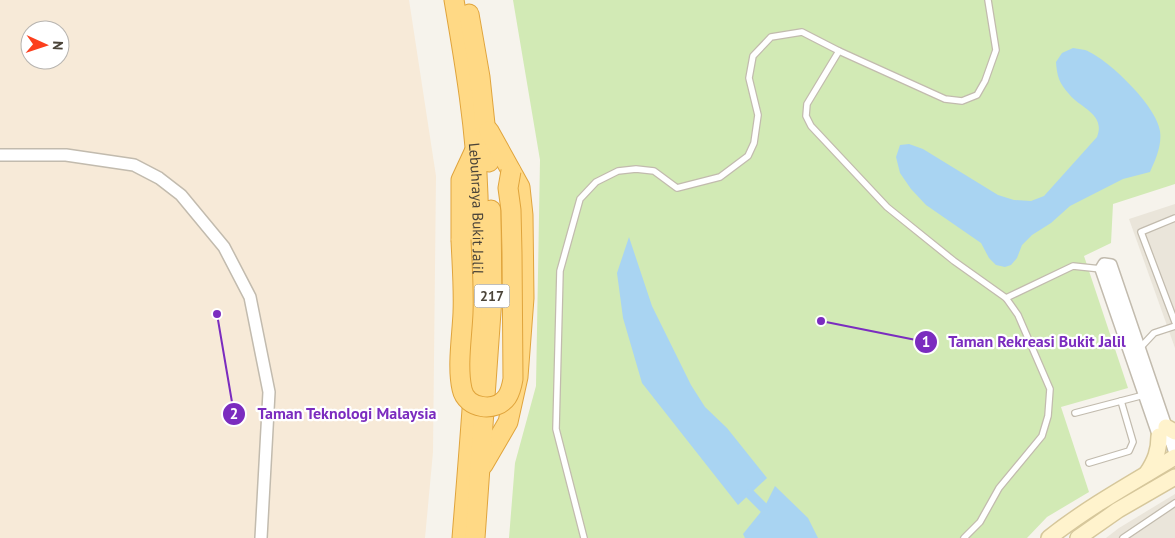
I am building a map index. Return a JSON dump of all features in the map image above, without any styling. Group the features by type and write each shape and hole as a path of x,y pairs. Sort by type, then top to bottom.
{"highway":[{"name":"Lebuhraya Bukit Jalil","path":"454,0 467,80 478,194 479,296 462,538"},
{"name":"Lebuhraya Bukit Jalil","path":"467,0 486,124 490,177 492,253 492,298 475,538"},
{"path":"471,23 477,0"},
{"path":"481,468 508,422 518,377 524,298 523,215 520,187 486,124"},
{"path":"475,149 460,180 463,303 460,369 462,390 467,400 473,404 491,407 507,397 513,379 511,210 508,188 512,171"}],"main road":[{"path":"1146,474 1154,462 1158,448 1167,432"},
{"path":"1049,538 1078,516 1146,474 1173,460"},
{"path":"1118,510 1130,494 1173,460"},
{"path":"1078,538 1118,510 1175,477"}],"street":[{"path":"0,155 66,155 134,165 159,178 181,194 224,247 250,297 269,392 261,538"},
{"path":"1167,432 1144,395 1101,269 1104,264 1111,265 1167,432 1173,460"}],"lane":[{"path":"584,538 556,429 560,271 580,199 596,182 618,171 636,169 654,171 677,188 720,177 748,156 754,143 758,116 749,78 753,56 771,37 802,32 839,51 945,99 962,101 977,95 985,82 996,50 988,0"},
{"path":"839,51 807,104 806,116 811,126 888,207 954,261 1006,298 1018,315 1050,389 1048,416 1042,436 999,488 980,522 964,538"},
{"path":"1140,349 1154,333 1175,324 1141,232 1175,218"},
{"path":"1006,298 1073,266 1101,269"},
{"path":"1075,413 1144,395"},
{"path":"1089,463 1129,451 1133,442 1122,401"},
{"path":"1123,538 1175,503"}],"shaded area":[{"path":"0,0 409,0 436,176 433,452 425,538 0,538"},
{"path":"1175,204 1175,348 1129,219"},
{"path":"1175,494 1175,538 1106,538 1119,528"}],"green space":[{"path":"513,0 1175,0 1175,184 1113,204 1111,243 1084,256 1128,388 1061,407 1089,492 1047,517 1027,538 509,538 515,463 536,386 540,160"}],"water":[{"path":"1073,48 1085,50 1106,63 1141,96 1157,121 1160,131 1160,141 1156,157 1150,172 1123,179 1070,206 1022,245 1017,258 1011,265 1005,267 996,265 989,258 981,243 926,205 911,189 900,173 896,157 900,145 909,144 923,149 998,195 1014,200 1031,201 1044,196 1097,137 1099,129 1095,117 1069,94 1058,75 1056,62 1062,53"},
{"path":"629,237 652,306 691,385 705,407 727,428 767,478 738,505 642,383 623,318 617,273"},
{"path":"775,486 808,518 818,538 745,538 743,534 764,508"}],"waterway":[{"path":"750,494 764,508"}],"place":[{"name":"Taman Teknologi Malaysia","path":"217,314"},
{"name":"Taman Rekreasi Bukit Jalil","path":"821,321"}]}
